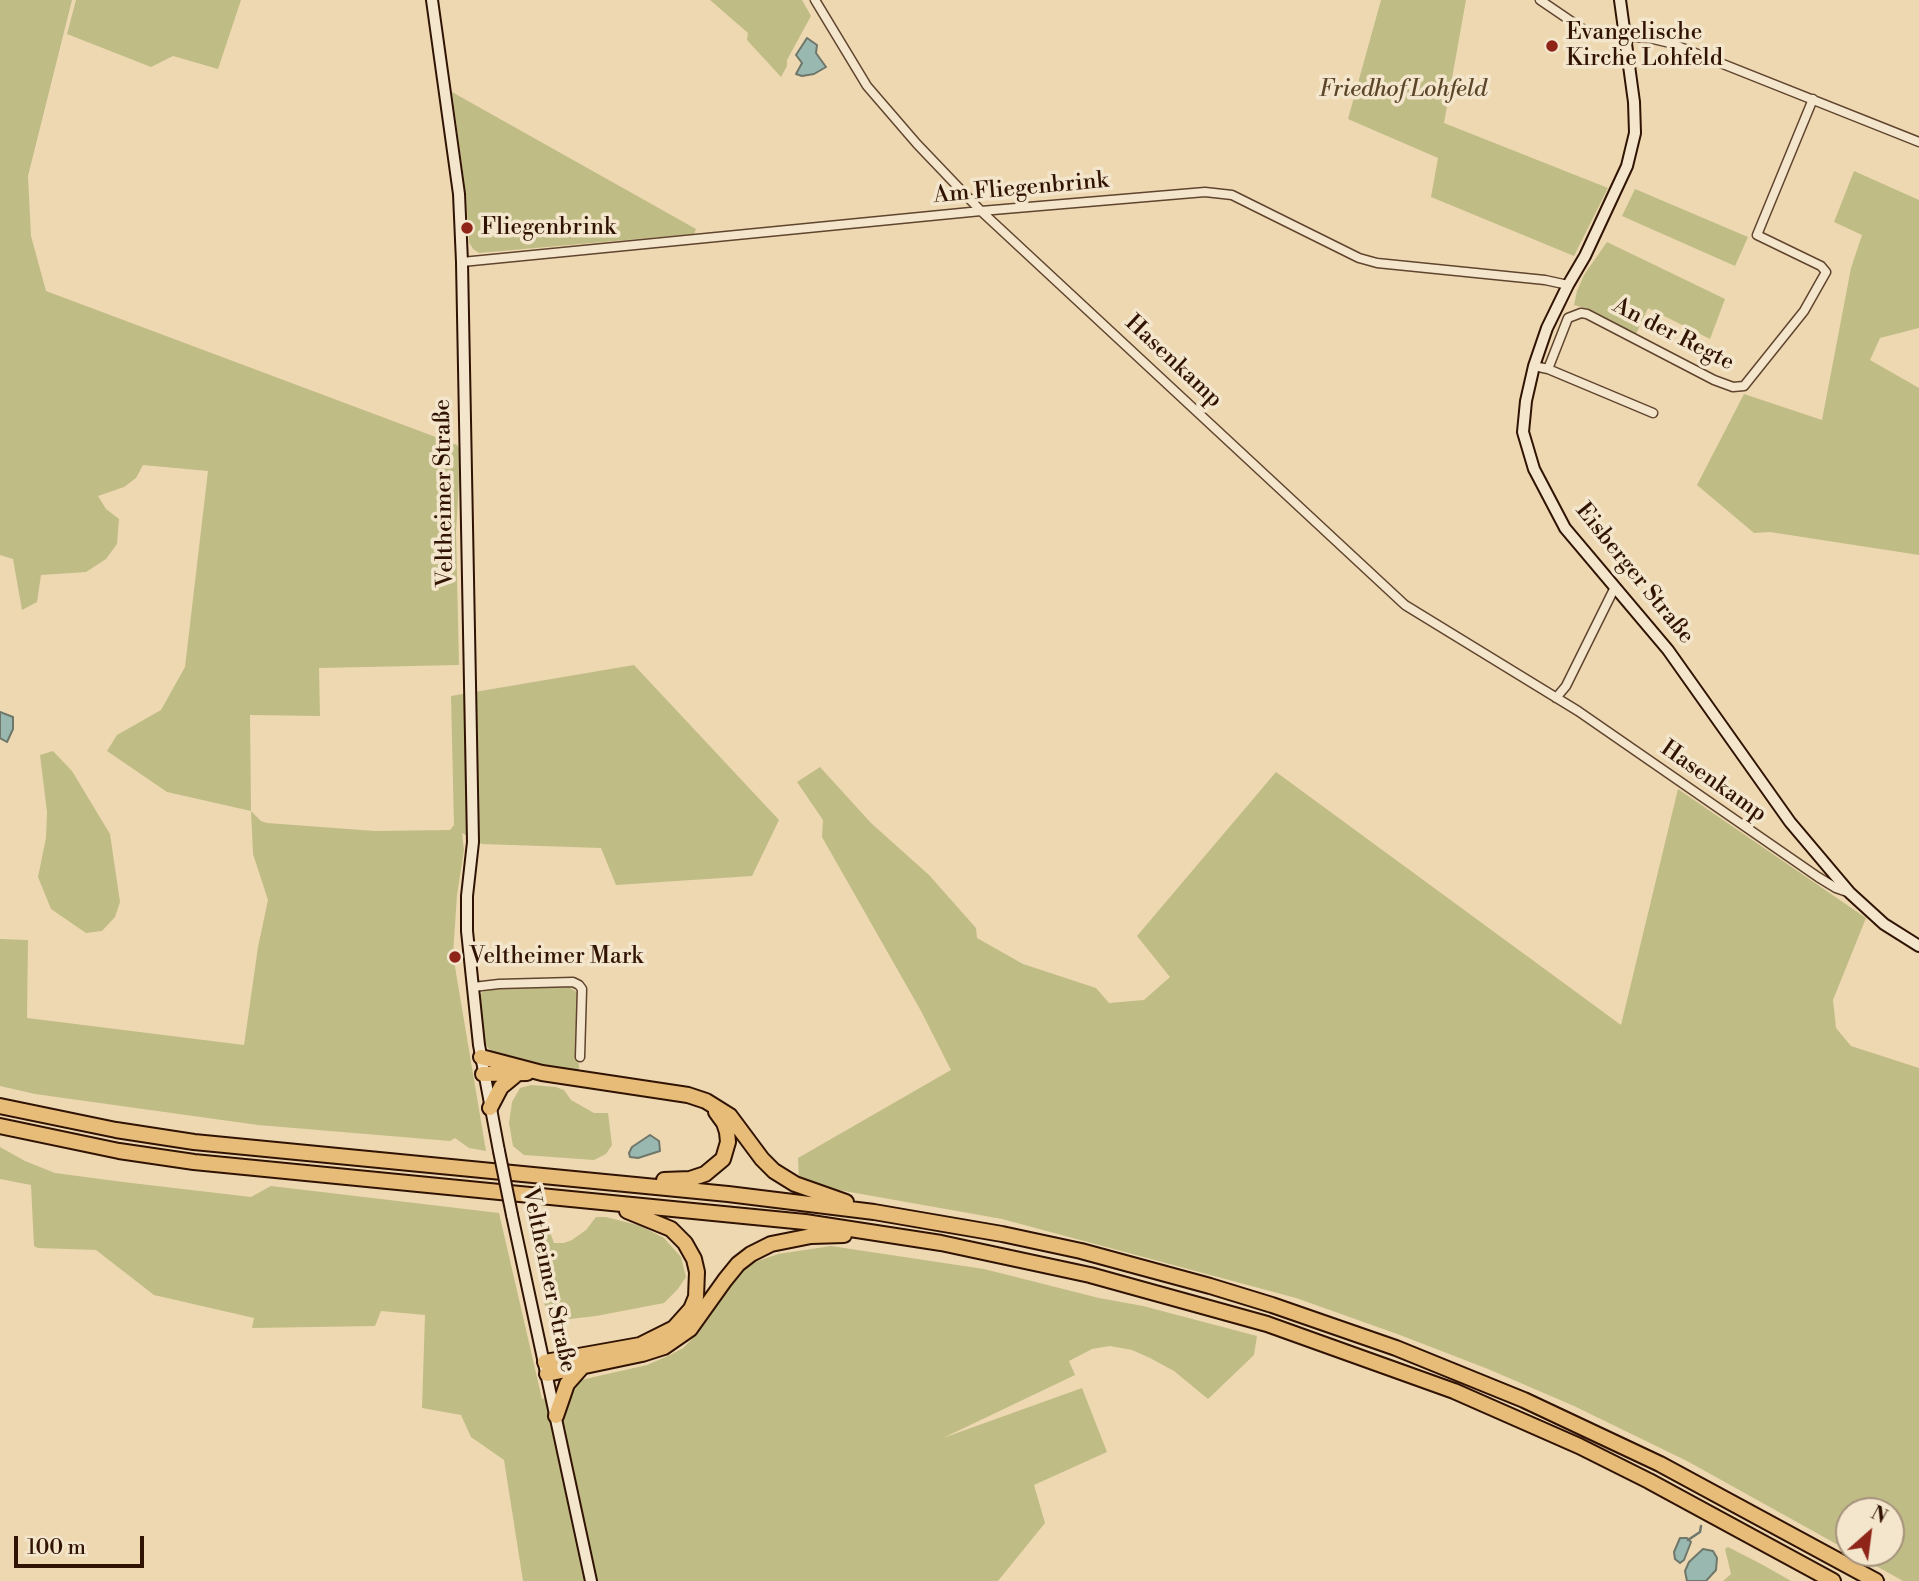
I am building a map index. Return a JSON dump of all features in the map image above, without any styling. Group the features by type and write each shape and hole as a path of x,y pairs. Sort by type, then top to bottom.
{"highway":[{"path":"481,1057 542,1073 688,1095 718,1107 730,1116 762,1159 794,1184 874,1212"},
{"path":"489,1108 501,1087 518,1073"},
{"path":"483,1074 542,1073"},
{"path":"611,1183 690,1179 705,1174 723,1159 728,1142 724,1123 716,1112 688,1095"},
{"path":"0,1106 116,1130 194,1142 728,1194 874,1212 1002,1234 1126,1263 1272,1305 1396,1348 1588,1428 1732,1501 1876,1581"},
{"path":"0,1126 52,1138 194,1162 753,1216 884,1234 999,1254 1149,1290 1267,1324 1454,1391 1579,1446 1833,1581"},
{"path":"546,1368 640,1345 660,1337 682,1321 696,1297 697,1272 694,1259 685,1243 671,1229 647,1217 602,1202"},
{"path":"546,1368 582,1367 664,1347 690,1329 738,1264 771,1244 811,1236 884,1234"},
{"path":"556,1416 567,1384 582,1367"}],"main road":[{"name":"Veltheimer Straße","path":"432,0 459,194 462,262 473,842 467,897 467,931 489,1108 591,1581"},
{"name":"Eisberger Straße","path":"1620,0 1634,102 1635,132 1628,166 1547,328 1534,366 1526,401 1523,432 1534,468 1565,528 1668,650 1790,822 1850,893 1884,924 1919,946"}],"street":[{"name":"Hasenkamp","path":"815,0 867,86 916,144 981,211 1405,605 1556,698 1818,877 1850,893"},
{"path":"1540,0 1590,34 1670,43 1919,142"},
{"name":"An der Regte","path":"1548,369 1568,318 1581,313 1714,380 1733,387 1744,386 1804,311 1826,272 1821,266 1757,235 1813,99"},
{"name":"Am Fliegenbrink","path":"462,262 1205,192 1232,195 1359,258 1377,263 1545,280 1568,285"},
{"path":"1534,366 1548,369 1653,413"},
{"path":"1556,698 1566,686 1615,587"},
{"path":"473,987 573,982 579,985 582,989 580,1058"}],"green space":[{"path":"0,0 72,0 28,176 31,236 46,291 457,445 461,451 456,531 459,665 319,668 320,716 250,715 251,811 167,792 107,751 117,735 161,710 185,667 208,471 143,465 136,478 124,487 98,496 106,509 119,519 117,544 106,559 86,572 41,575 37,602 22,610 13,559 0,555"},
{"path":"76,0 241,0 218,69 173,56 151,67 67,34"},
{"path":"710,0 802,0 811,16 787,60 781,77 747,40 748,33"},
{"name":"Friedhof Lohfeld","path":"1381,0 1466,0 1444,123 1608,188 1574,256 1431,197 1438,158 1348,119"},
{"path":"452,92 696,229 694,234 479,253 469,242 466,194"},
{"path":"1854,171 1919,200 1919,328 1880,338 1870,360 1919,388 1919,555 1770,532 1754,533 1697,485 1744,394 1822,420 1851,268 1862,235 1834,222"},
{"path":"1635,189 1748,237 1735,266 1622,216"},
{"path":"1607,242 1725,299 1710,339 1648,308 1635,336 1591,310 1574,305 1584,275"},
{"path":"634,665 779,820 752,876 616,885 601,848 482,844 462,833 464,850 457,895 453,955 486,1151 469,1148 455,1138 450,1141 258,1125 35,1094 0,1086 0,939 28,940 27,1018 244,1045 258,947 268,900 253,854 251,811 267,823 375,831 450,830 454,825 451,696"},
{"path":"53,751 72,771 110,834 120,902 115,917 102,931 86,933 51,909 38,877 46,838 47,812 40,755"},
{"path":"820,767 871,823 929,875 976,928 977,938 1023,964 1096,988 1109,1003 1144,1000 1170,977 1137,936 1276,772 1621,1025 1678,789 1866,918 1833,1000 1836,1028 1851,1046 1919,1068 1919,1581 1903,1581 1878,1567 1905,1567 1905,1497 1835,1497 1835,1543 1687,1461 1574,1406 1488,1369 1296,1298 1002,1219 833,1189 799,1179 798,1158 951,1070 921,1011 822,837 823,820 797,782"},
{"path":"567,986 577,992 579,1072 503,1058 486,1045 479,998 481,993 492,987"},
{"path":"531,1085 556,1087 564,1090 571,1100 594,1113 608,1113 612,1145 606,1154 594,1160 524,1155 513,1146 509,1123 512,1102 520,1088"},
{"path":"0,1147 55,1173 123,1182 251,1197 271,1186 499,1213 542,1399 574,1391 576,1383 585,1379 647,1365 683,1348 697,1334 730,1283 755,1262 778,1254 831,1246 984,1269 1099,1298 1143,1306 1257,1336 1254,1355 1208,1399 1174,1371 1132,1350 1110,1346 1092,1349 1069,1361 1075,1375 943,1438 1082,1388 1107,1452 1034,1485 1045,1523 998,1581 523,1581 504,1460 471,1437 461,1415 422,1408 425,1315 381,1311 375,1326 252,1328 254,1318 154,1295 96,1250 34,1246 31,1185 0,1179"},
{"path":"528,1209 542,1211 554,1243 572,1240 586,1230 596,1217 641,1226 664,1238 681,1257 686,1277 664,1303 596,1316 561,1320 551,1317 545,1306 525,1214"},
{"path":"1728,1547 1791,1581 1723,1581 1731,1574 1725,1549"}],"water":[{"path":"807,38 817,45 816,53 826,67 814,74 802,76 796,74 802,63 796,55"},
{"path":"0,712 13,717 13,729 7,742 0,738"},
{"path":"650,1135 659,1141 660,1151 638,1158 630,1157 632,1147"},
{"path":"1680,1538 1687,1538 1691,1542 1684,1560 1680,1563 1675,1559 1674,1552"},
{"path":"1703,1549 1713,1551 1717,1558 1716,1570 1706,1581 1687,1581 1685,1571 1689,1562"}],"waterway":[{"path":"1688,1540 1700,1532 1701,1526"}],"place":[{"name":"Evangelische Kirche Lohfeld","path":"1552,46"},
{"name":"Fliegenbrink","path":"467,228"},
{"name":"Veltheimer Mark","path":"455,957"}]}
